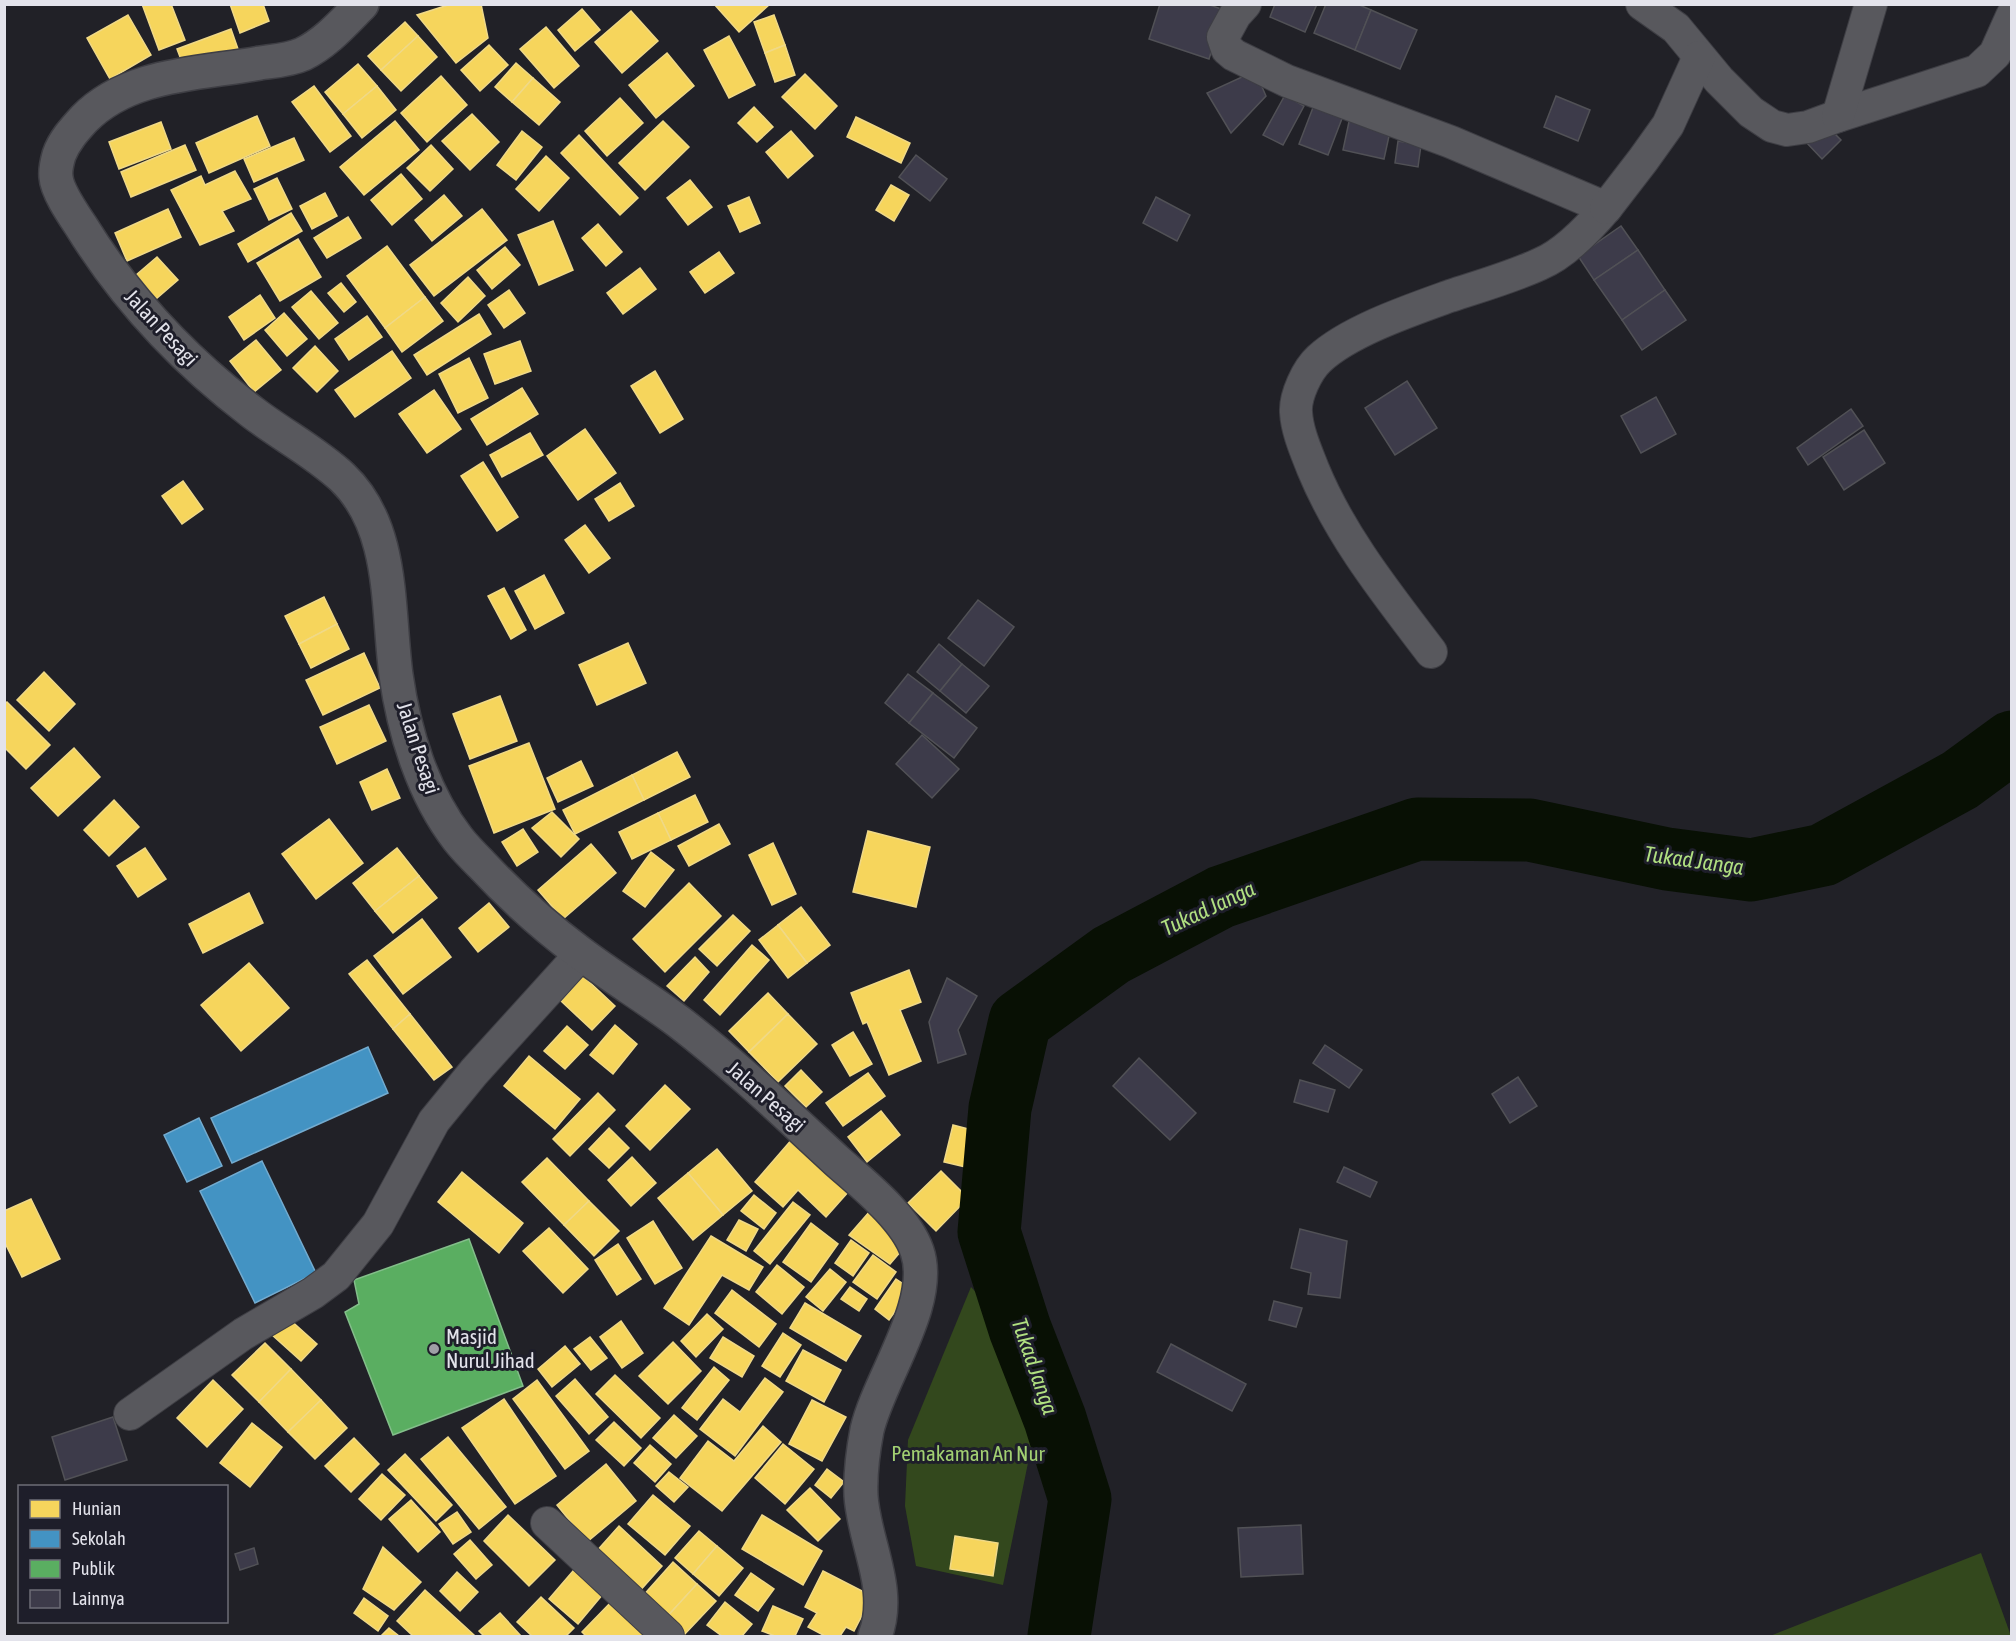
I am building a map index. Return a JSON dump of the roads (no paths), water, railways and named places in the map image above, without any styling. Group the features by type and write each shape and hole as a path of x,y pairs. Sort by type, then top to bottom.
{"street":[{"name":"Jalan Pesagi","path":"362,4 320,43 299,56 160,79 129,89 97,106 71,133 59,154 56,178 67,204 112,274 145,313 188,358 246,407 283,436 311,452 343,478 371,515 384,562 396,676 406,727 428,789 457,838 504,889 581,954 642,994 751,1083 859,1180 909,1234 918,1252 921,1271 914,1312 868,1425 862,1464 861,1497 881,1592 882,1613 875,1636"},
{"path":"1245,4 1235,15 1223,37 1227,50 1243,60 1287,81 1451,142 1606,208"},
{"path":"1642,4 1676,28 1719,80 1752,112 1772,126 1787,130 1808,127 1977,70 1995,54 2012,16"},
{"path":"1838,116 1871,4"},
{"path":"1431,652 1362,560 1325,498 1304,446 1296,411 1302,383 1318,360 1352,337 1447,297 1542,264 1582,235 1606,208 1668,125 1699,57"},
{"path":"130,1414 243,1335 314,1293 336,1276 378,1224 434,1121 474,1072 581,954"},
{"path":"547,1522 668,1636"}],"waterway":[{"name":"Tukad Janga","path":"1059,1636 1080,1499 1055,1419 1020,1329 989,1232 1000,1108 1020,1021 1111,955 1221,897 1417,829 1530,830 1667,859 1751,870 1823,855 1960,780 2012,742"}],"place":[{"name":"Masjid Nurul Jihad","path":"434,1349"}],"park label":[{"name":"Pemakaman An Nur","path":"968,1454"}]}
